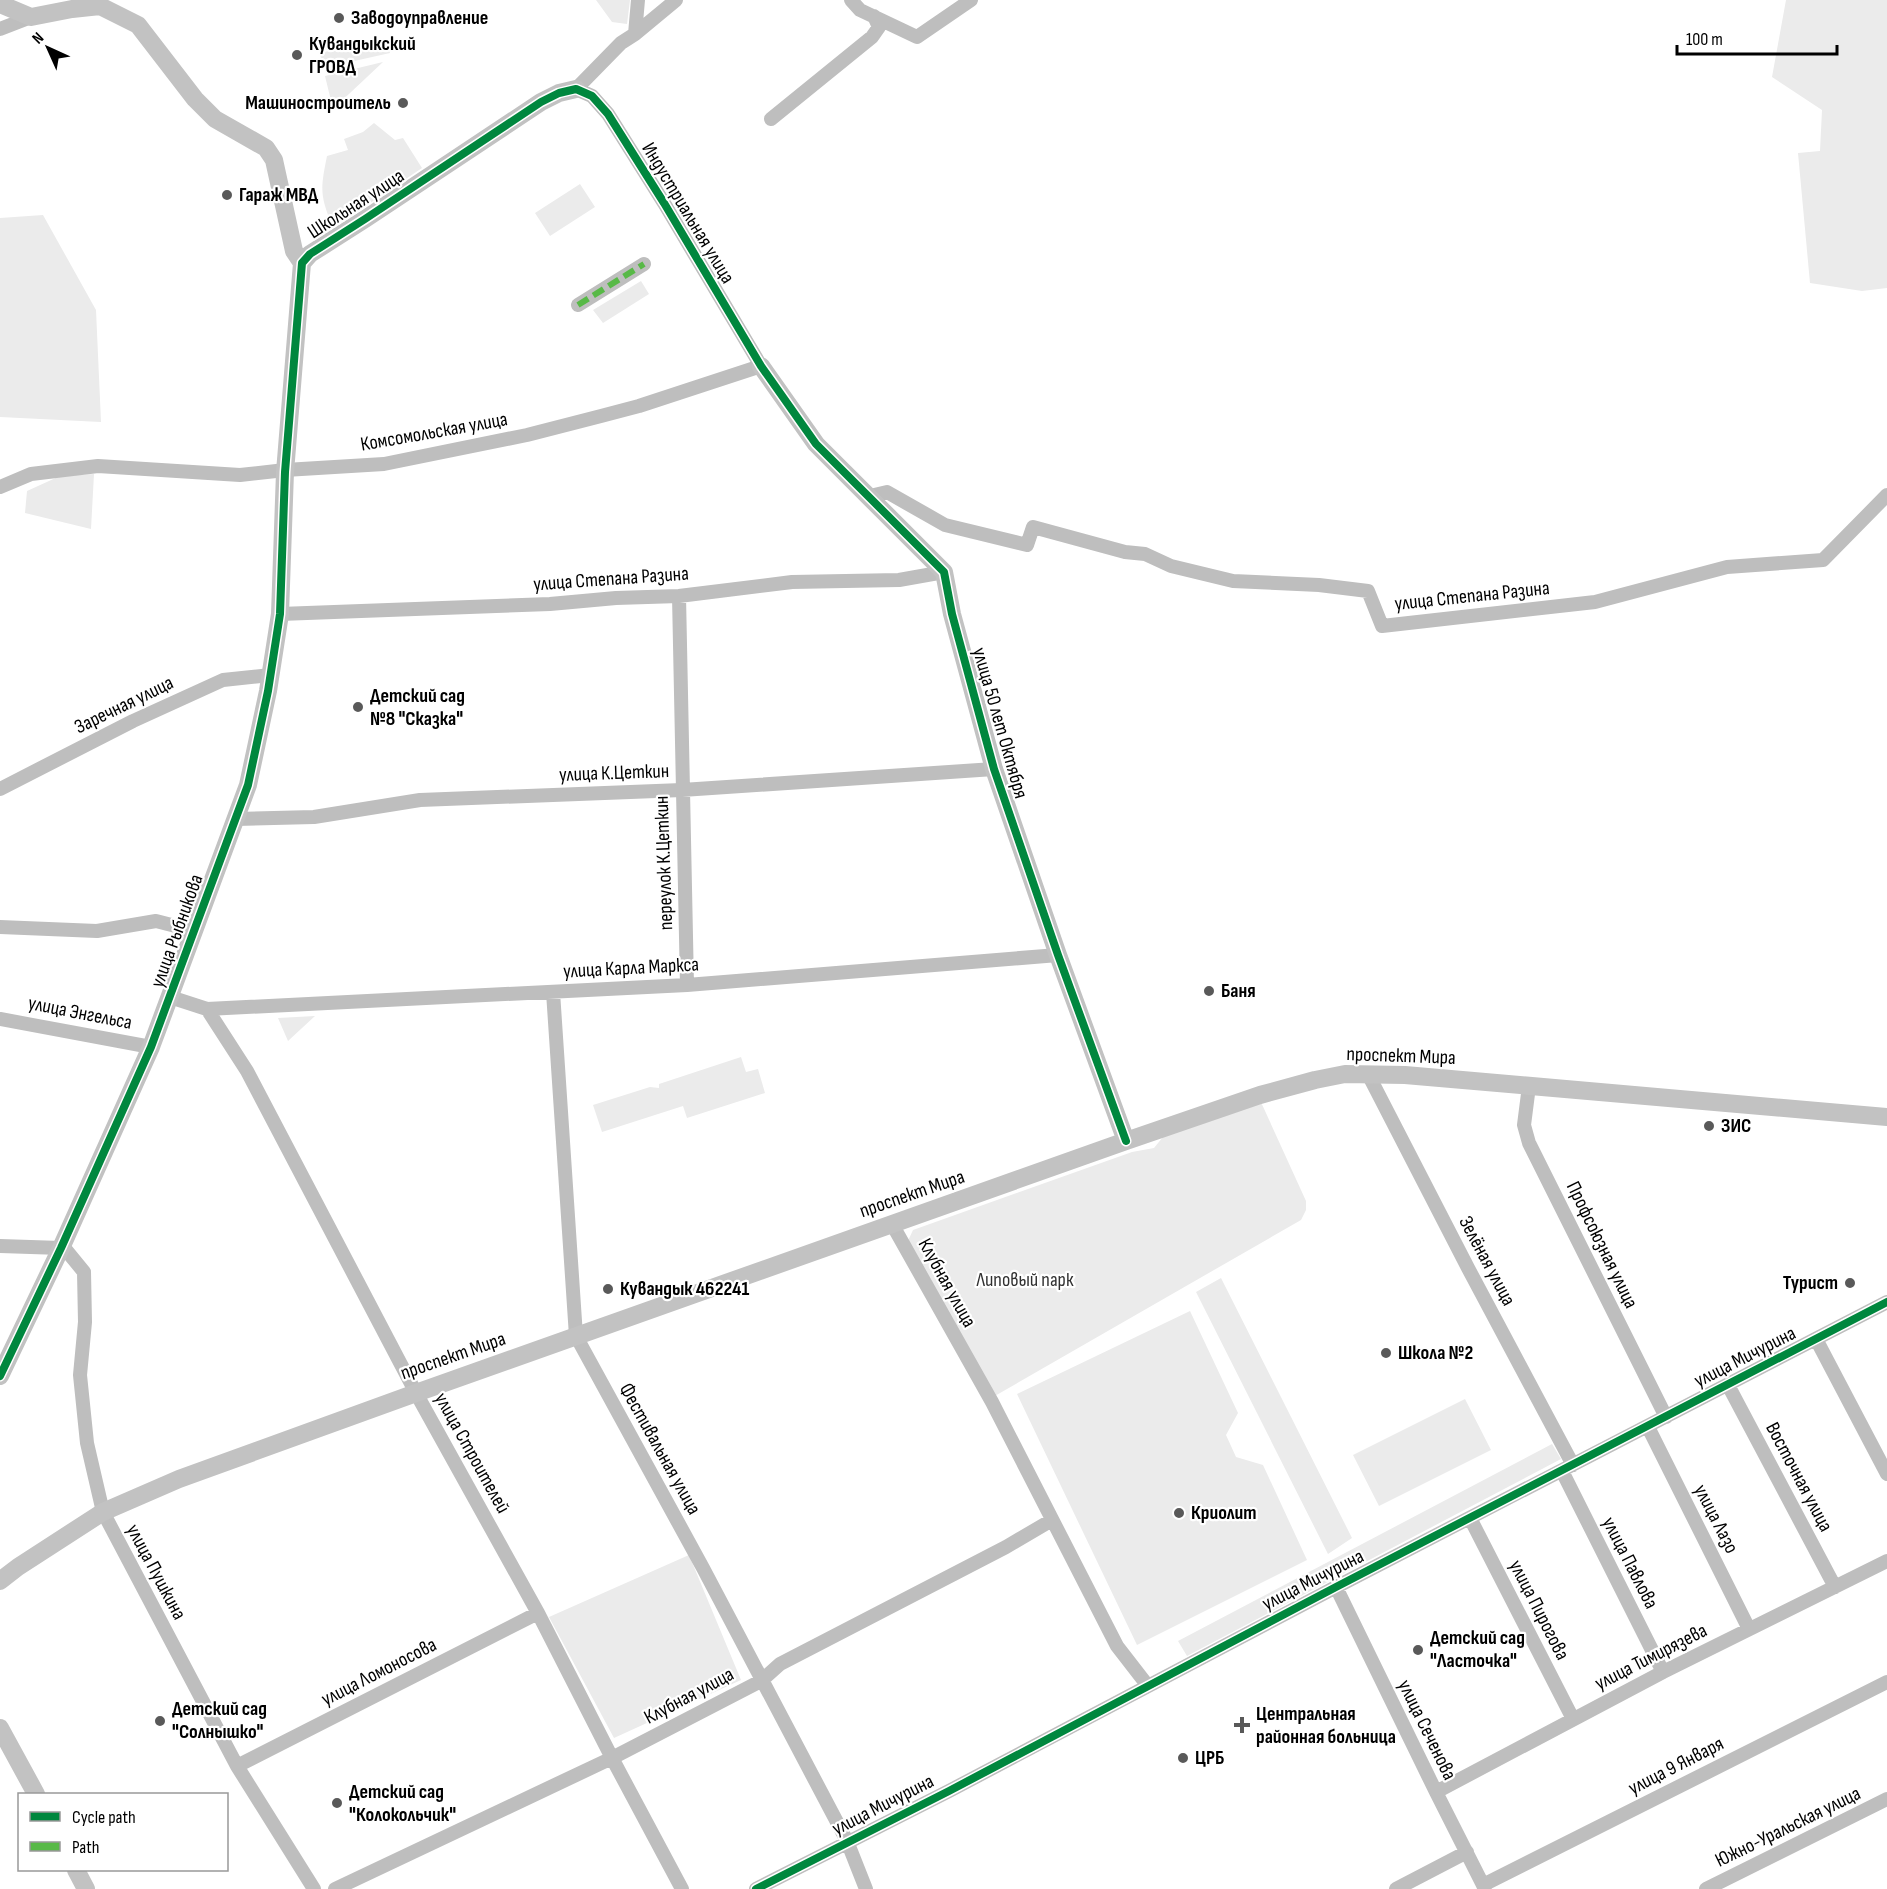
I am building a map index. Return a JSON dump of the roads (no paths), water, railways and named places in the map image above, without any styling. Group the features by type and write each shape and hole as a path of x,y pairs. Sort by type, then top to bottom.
{"street":[{"path":"635,34 638,0"},
{"path":"576,89 621,43 676,0"},
{"path":"851,0 860,10 917,37 971,0"},
{"path":"0,4 31,17"},
{"name":"Школьная улица","path":"31,17 100,6 138,25 195,99 215,119 266,148 274,160 294,251 302,263"},
{"path":"771,119 872,37 879,27 874,16"},
{"path":"0,29 31,17"},
{"name":"Школьная улица","path":"285,470 302,263 310,254 541,102 559,93 576,89"},
{"name":"Индустриальная улица","path":"576,89 592,96 608,114 761,366"},
{"path":"578,304 644,264"},
{"path":"761,366 816,444 944,572"},
{"name":"Комсомольская улица","path":"0,487 31,474 98,466 240,475 384,464 527,435 639,406 761,366"},
{"name":"улица Рыбникова","path":"0,1376 61,1248 151,1047 248,785 271,675 280,614 285,470"},
{"name":"улица Степана Разина","path":"870,496 887,492 945,525 1027,545 1033,527 1125,552 1145,554 1171,566 1233,581 1319,585 1368,591 1382,626 1595,602 1727,567 1823,560 1887,495"},
{"name":"улица Степана Разина","path":"280,614 550,604 616,598 679,596 792,582 899,580 944,572"},
{"name":"улица 50 лет Октября","path":"944,572 952,614 994,768 1125,1141"},
{"name":"переулок К.Цеткин","path":"679,596 681,790 687,985"},
{"name":"Заречная улица","path":"0,789 223,680 271,675"},
{"name":"улица К.Цеткин","path":"236,819 314,817 420,800 681,790 994,768"},
{"path":"0,927 97,931 156,921 195,931"},
{"name":"улица Карла Маркса","path":"207,1009 687,985 1058,955"},
{"name":"Фестивальная улица","path":"553,992 576,1336 703,1568 847,1841 866,1889"},
{"path":"170,997 207,1009"},
{"name":"улица Строителей","path":"207,1009 247,1071 416,1393 538,1613 675,1886"},
{"name":"улица Энгельса","path":"0,1018 151,1047"},
{"name":"проспект Мира","path":"0,1581 103,1512 179,1479 1125,1141 1260,1095 1315,1080 1345,1074 1368,1074 1887,1117"},
{"name":"Зелёная улица","path":"1368,1074 1568,1468"},
{"name":"Профсоюзная улица","path":"1528,1086 1524,1125 1529,1143 1666,1417"},
{"name":"Клубная улица","path":"892,1224 992,1402 1118,1646 1148,1686"},
{"path":"0,1246 61,1248"},
{"name":"улица Пушкина","path":"61,1248 66,1250 84,1272 85,1322 80,1376 87,1443 103,1512 237,1766 314,1889"},
{"name":"улица Мичурина","path":"756,1889 1887,1302"},
{"path":"1816,1339 1887,1474"},
{"name":"Восточная улица","path":"1728,1385 1835,1587"},
{"name":"улица Лазо","path":"1648,1427 1749,1629"},
{"name":"улица Павлова","path":"1568,1468 1663,1672"},
{"name":"улица Пирогова","path":"1470,1518 1574,1719"},
{"name":"Клубная улица","path":"335,1889 612,1758 761,1680 780,1664 1052,1520"},
{"name":"улица Тимирязева","path":"1436,1792 1663,1672 1887,1561"},
{"name":"улица Сеченова","path":"1336,1587 1484,1887"},
{"name":"улица Ломоносова","path":"237,1766 538,1613"},
{"name":"улица 9 Января","path":"1484,1887 1887,1682"},
{"path":"0,1728 35,1793"},
{"name":"Южно-Уральская улица","path":"1706,1889 1887,1799"},
{"path":"1396,1889 1467,1852"},
{"path":"77,1871 86,1889"}],"place":[{"name":"Заводоуправление","path":"339,18"},
{"name":"Кувандыкский ГРОВД","path":"297,55"},
{"name":"Машиностроитель","path":"403,103"},
{"name":"Гараж МВД","path":"227,195"},
{"name":"Детский сад №8 \"Сказка\"","path":"358,707"},
{"name":"Баня","path":"1209,991"},
{"name":"ЗИС","path":"1709,1126"},
{"name":"Турист","path":"1850,1283"},
{"name":"Кувандык 462241","path":"608,1289"},
{"name":"Школа №2","path":"1386,1353"},
{"name":"Криолит","path":"1179,1513"},
{"name":"Детский сад \"Ласточка\"","path":"1418,1650"},
{"name":"Детский сад \"Солнышко\"","path":"160,1721"},
{"name":"Центральная районная больница","path":"1242,1725"},
{"name":"ЦРБ","path":"1183,1758"},
{"name":"Детский сад \"Колокольчик\"","path":"337,1803"}],"park label":[{"name":"Липовый парк","path":"1025,1280"}]}
